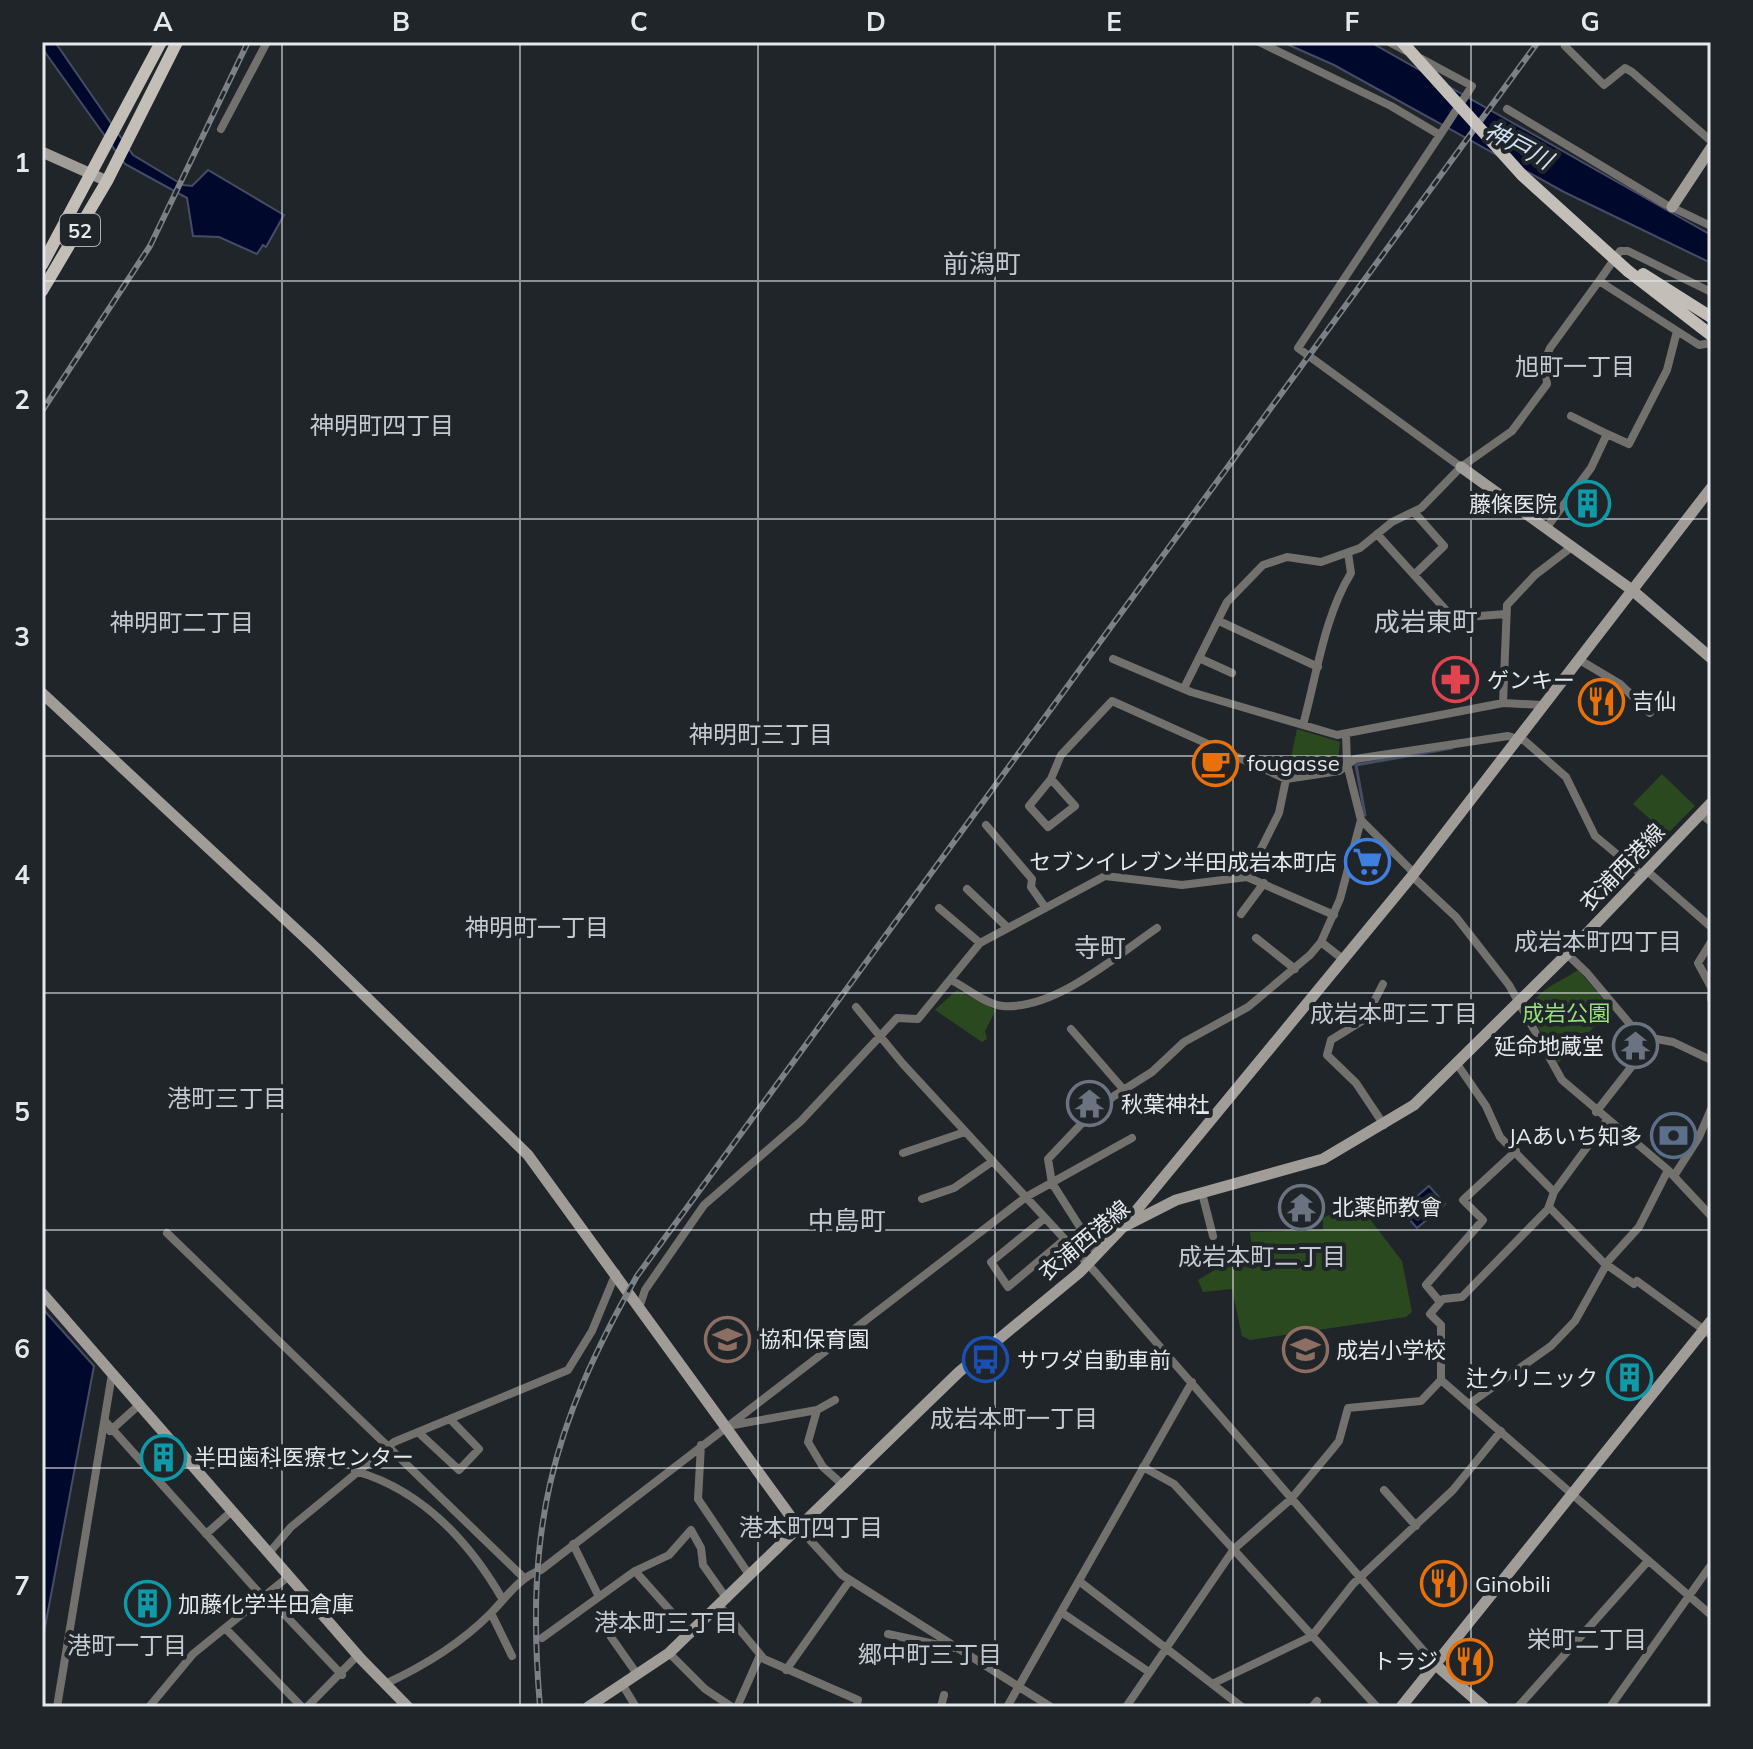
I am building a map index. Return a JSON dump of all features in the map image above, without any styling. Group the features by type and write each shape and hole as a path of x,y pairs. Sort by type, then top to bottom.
{"main road":[{"name":"52","path":"42,265 161,42"},
{"name":"52","path":"42,291 107,181 177,42"},
{"path":"1402,42 1522,175 1711,335"},
{"path":"1409,42 1539,183 1629,268 1710,312"}],"street":[{"path":"221,129 267,42"},
{"path":"1259,42 1391,106 1440,135"},
{"path":"1389,42 1472,86 1298,348 1573,546 1710,653"},
{"path":"1565,46 1604,85 1625,68 1632,72 1711,141"},
{"path":"1507,109 1672,207 1711,226"},
{"path":"1672,207 1711,148"},
{"path":"42,152 107,181"},
{"path":"1184,688 1238,588 1263,565 1287,557 1321,562 1348,553 1414,512 1440,492 1461,467 1495,445 1524,419 1547,384 1545,360 1550,348 1620,251 1628,251 1711,292"},
{"path":"1599,281 1699,345 1711,343"},
{"path":"1571,416 1629,444 1667,370 1677,331"},
{"path":"1547,527 1591,468 1607,434"},
{"path":"1123,1227 1413,874 1711,488"},
{"path":"1414,512 1444,546 1414,575"},
{"path":"1377,534 1453,618 1506,614"},
{"path":"1503,703 1507,605 1518,591 1573,546"},
{"path":"1303,725 1332,609 1340,587 1351,573 1348,553"},
{"path":"1219,621 1318,667"},
{"path":"1199,658 1232,673"},
{"path":"1113,659 1184,688 1327,733 1346,734 1503,703 1542,705"},
{"path":"1578,659 1620,684 1650,713"},
{"path":"42,693 316,948 528,1155 640,1305 799,1528 850,1580 1051,1707"},
{"path":"1051,779 1075,806 1048,827 1029,806 1051,779 1061,755 1112,701 1286,779 1339,771 1355,759 1494,736 1517,738 1566,777 1595,836 1711,927"},
{"path":"1346,734 1347,764 1361,820 1456,917 1509,985 1562,1080 1671,1173 1711,1216"},
{"path":"1247,877 1279,813 1286,779"},
{"name":"衣浦西港線","path":"588,1707 669,1653 691,1634 994,1340 1088,1264 1123,1227 1165,1204 1323,1159 1414,1105 1644,873 1706,818 1711,803"},
{"path":"1097,1254 1052,1180 1048,1159 1085,1120 1152,1072 1184,1042 1248,1007 1295,969 1321,942 1334,915 1361,820"},
{"path":"986,825 1032,879 1031,887 1045,907"},
{"path":"640,1305 645,1290 704,1205 801,1121 897,1018 918,1019 953,981 980,943 1007,927 1105,876 1182,885 1247,877 1334,915"},
{"path":"1241,914 1264,883"},
{"path":"967,889 1007,927"},
{"path":"939,908 980,943"},
{"path":"953,981 1000,1006 1036,1003 1090,978 1157,928"},
{"path":"1256,938 1295,969"},
{"path":"1321,942 1344,960"},
{"path":"1711,942 1698,963 1711,987"},
{"path":"1567,954 1643,1036 1673,1042 1711,1060"},
{"path":"1383,984 1365,1019 1331,1040 1327,1055 1356,1083 1384,1125"},
{"path":"856,1007 878,1036 1088,1264 1436,1665 1484,1707"},
{"path":"1071,1029 1124,1090"},
{"path":"1596,1112 1632,1066 1643,1036"},
{"path":"1457,1064 1486,1106 1500,1137 1554,1192"},
{"path":"1469,1404 1551,1346 1580,1313 1607,1264 1639,1227 1671,1173 1699,1137 1711,1110"},
{"path":"1126,1707 1234,1549 1291,1499 1339,1441 1348,1408 1421,1401 1441,1380 1441,1325 1430,1314 1440,1302 1462,1297 1549,1207 1554,1192 1607,1120"},
{"path":"903,1153 965,1132"},
{"path":"385,1684 431,1662 491,1613 523,1577 541,1570 1026,1197 1132,1138"},
{"path":"1440,1302 1426,1285 1483,1220 1463,1200 1516,1151"},
{"path":"922,1199 954,1188 993,1161"},
{"path":"1154,1190 1153,1198 1165,1204"},
{"path":"1202,1193 1213,1236"},
{"path":"1401,1707 1709,1328 1637,1281 1634,1284 1607,1264 1549,1207"},
{"path":"1045,1218 991,1262 1008,1287 1065,1239"},
{"path":"167,1233 523,1577"},
{"path":"269,1553 291,1527 386,1447 568,1370 592,1331 616,1273"},
{"path":"42,1293 401,1705"},
{"path":"57,1707 100,1450 108,1425 112,1374"},
{"path":"1441,1380 1711,1615"},
{"path":"1007,1707 1192,1382"},
{"path":"726,1426 750,1425 817,1410 835,1400"},
{"path":"108,1425 139,1405"},
{"path":"817,1410 808,1442 823,1467 843,1485"},
{"path":"418,1432 459,1470 479,1449 450,1419"},
{"path":"108,1425 265,1599 342,1675"},
{"path":"1212,1684 1312,1636 1359,1579 1453,1490 1501,1431"},
{"path":"701,1445 698,1499 750,1576"},
{"path":"1143,1467 1174,1484 1377,1707"},
{"path":"355,1471 385,1480 445,1524 468,1546 503,1600"},
{"path":"1384,1490 1416,1526"},
{"path":"206,1534 232,1511"},
{"path":"542,1638 635,1571 669,1555 691,1530 701,1548 703,1565 760,1655 786,1670 858,1700 856,1707"},
{"path":"573,1544 599,1597"},
{"path":"1518,1707 1648,1561"},
{"path":"1610,1707 1711,1565"},
{"path":"635,1571 691,1634"},
{"path":"149,1707 193,1654 265,1599 289,1576"},
{"path":"786,1670 850,1580"},
{"path":"1079,1581 1242,1707"},
{"path":"1061,1612 1149,1672"},
{"path":"491,1613 512,1656"},
{"path":"225,1628 305,1707 342,1675 358,1655"},
{"path":"888,1634 957,1649"},
{"path":"611,1637 637,1674"},
{"path":"669,1653 705,1689 735,1707 760,1655"},
{"path":"622,1684 636,1707"},
{"path":"941,1707 944,1695"}],"green space":[{"path":"1297,729 1340,742 1338,760 1289,767"},
{"path":"1662,774 1695,806 1667,834 1633,804"},
{"name":"成岩公園","path":"1578,970 1612,1009 1558,1063 1530,1012 1542,992"},
{"path":"957,990 996,1010 985,1031 987,1039 982,1042 935,1010"},
{"path":"1356,1201 1402,1261 1412,1312 1406,1317 1250,1340 1242,1336 1232,1289 1203,1292 1198,1280 1252,1248 1250,1232 1323,1230 1323,1218"}],"water":[{"path":"42,42 55,42 133,155 183,185 192,186 208,170 284,215 266,247 263,245 257,254 219,237 193,236 187,198 125,164 42,48"},
{"name":"神戸川","path":"1282,42 1370,42 1711,235 1711,263 1564,192 1334,65"},
{"path":"1429,1186 1445,1204 1417,1228 1401,1210"},
{"path":"42,1308 94,1366 42,1643"}],"waterway":[{"path":"1365,815 1356,765 1452,748"}],"railway":[{"path":"42,411 150,246 248,42"},
{"path":"540,1707 536,1644 537,1587 541,1534 550,1483 583,1383 637,1276 1538,42"}],"place":[{"name":"藤條医院","path":"1588,504"},
{"name":"ゲンキー","path":"1456,680"},
{"name":"吉仙","path":"1601,701"},
{"name":"fougasse","path":"1216,763"},
{"name":"セブンイレブン半田成岩本町店","path":"1368,862"},
{"name":"延命地蔵堂","path":"1635,1046"},
{"name":"秋葉神社","path":"1090,1104"},
{"name":"JAあいち知多","path":"1673,1136"},
{"name":"北薬師教會","path":"1301,1207"},
{"name":"協和保育園","path":"728,1339"},
{"name":"成岩小学校","path":"1305,1350"},
{"name":"サワダ自動車前","path":"986,1360"},
{"name":"辻クリニック","path":"1629,1378"},
{"name":"半田歯科医療センター","path":"163,1457"},
{"name":"Ginobili","path":"1444,1584"},
{"name":"加藤化学半田倉庫","path":"147,1604"},
{"name":"トラジ","path":"1469,1661"}],"district":[{"name":"前潟町","path":"982,263"},
{"name":"旭町一丁目","path":"1575,366"},
{"name":"神明町四丁目","path":"382,425"},
{"name":"成岩東町","path":"1426,621"},
{"name":"神明町二丁目","path":"182,622"},
{"name":"神明町三丁目","path":"761,734"},
{"name":"神明町一丁目","path":"537,927"},
{"name":"成岩本町四丁目","path":"1598,941"},
{"name":"寺町","path":"1100,947"},
{"name":"成岩本町三丁目","path":"1394,1013"},
{"name":"港町三丁目","path":"227,1098"},
{"name":"中島町","path":"847,1220"},
{"name":"成岩本町二丁目","path":"1262,1256"},
{"name":"成岩本町一丁目","path":"1014,1418"},
{"name":"港本町四丁目","path":"811,1527"},
{"name":"港本町三丁目","path":"666,1622"},
{"name":"栄町二丁目","path":"1587,1639"},
{"name":"港町一丁目","path":"127,1645"},
{"name":"郷中町三丁目","path":"930,1654"}]}
